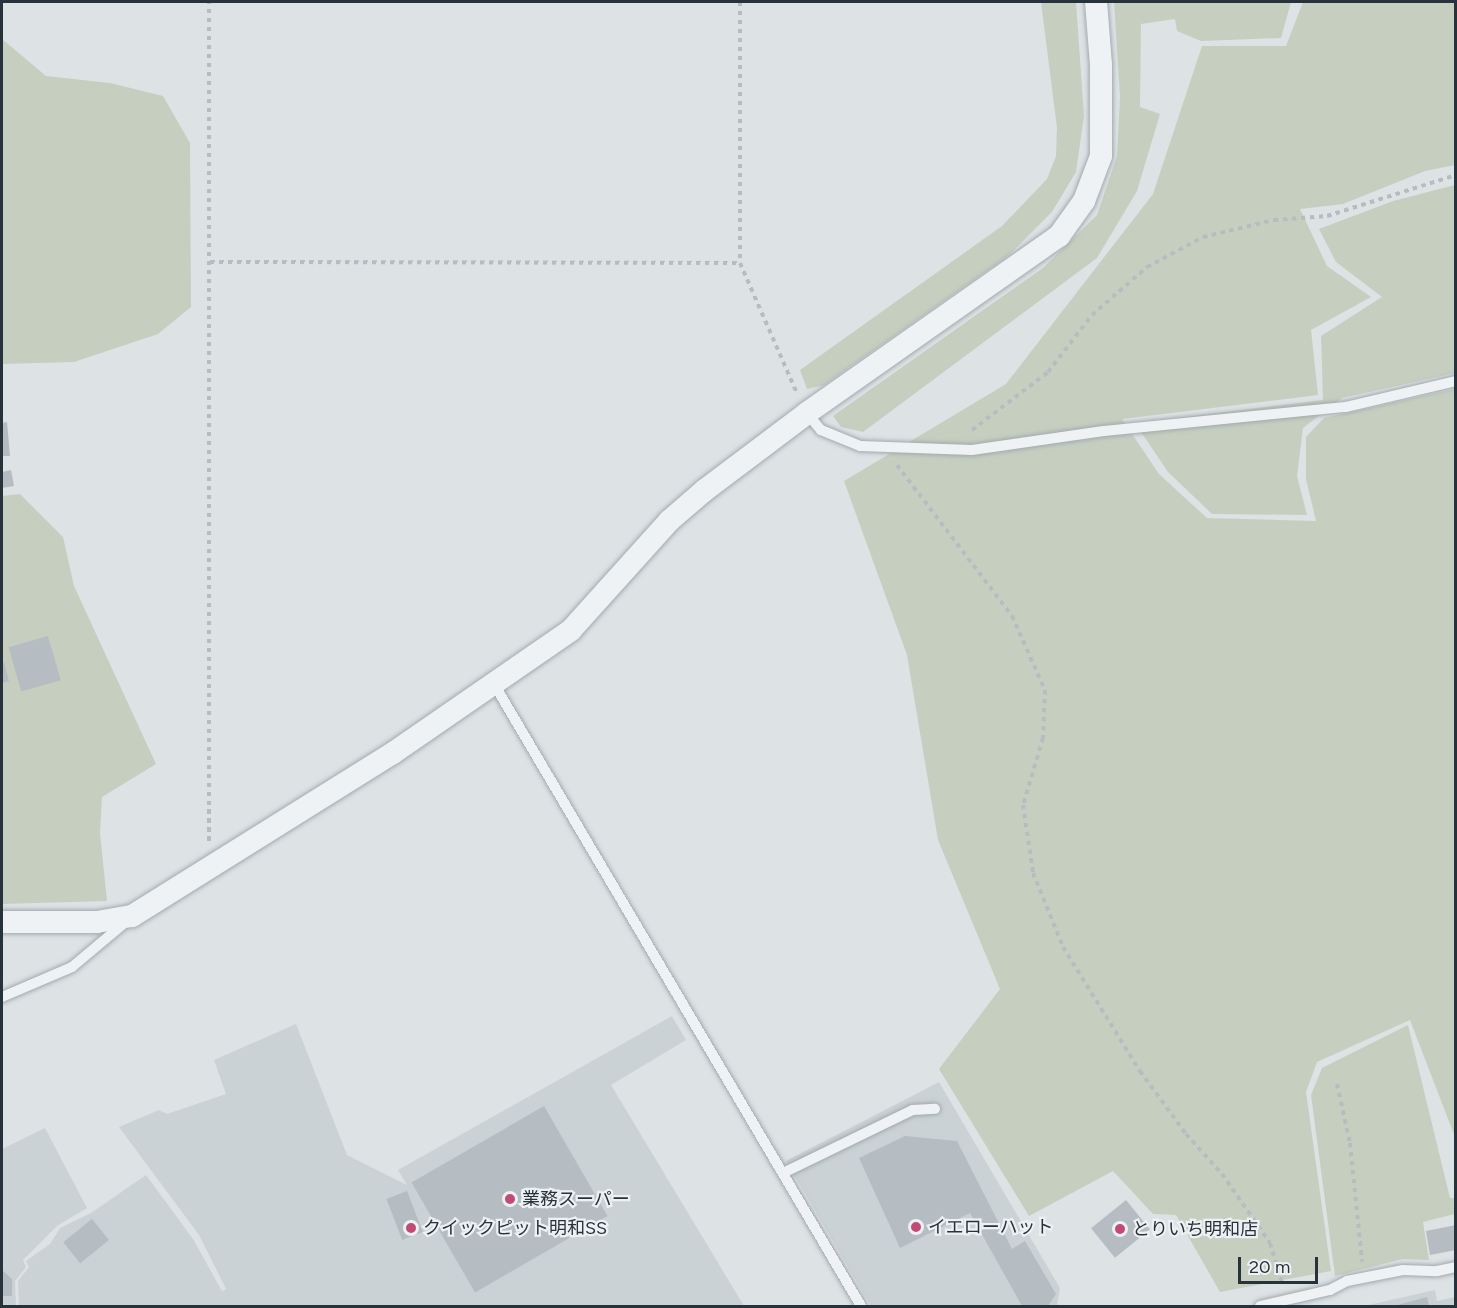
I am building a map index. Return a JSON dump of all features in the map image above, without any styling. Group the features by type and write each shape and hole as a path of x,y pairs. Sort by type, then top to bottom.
{"street":[{"path":"2,922 97,922 132,916 393,753 572,630 669,520 807,413 1033,257 1073,220 1093,182 1101,156 1101,65 1096,2"}],"lane":[{"path":"807,413 821,430 839,440 884,448 972,450 1104,431 1346,407 1455,381"},
{"path":"494,684 861,1306"},
{"path":"2,997 72,967 132,916"},
{"path":"783,1173 913,1110 935,1109"},
{"path":"1260,1306 1403,1270 1437,1271 1455,1267"}],"path":[{"path":"209,2 209,866"},
{"path":"740,2 740,263 807,413"},
{"path":"948,449 1048,372 1092,315 1147,267 1203,237 1275,220 1327,216 1455,175"},
{"path":"210,262 740,263"},
{"path":"884,448 1012,616 1044,690 1043,738 1023,805 1033,873 1063,947 1140,1071 1186,1134 1222,1174 1270,1244 1287,1298"},
{"path":"1337,1084 1350,1143 1364,1278"}],"shaded area":[{"path":"672,1016 686,1040 611,1085 744,1306 19,1306 18,1281 29,1267 26,1261 50,1244 60,1228 91,1213 146,1175 193,1239 222,1291 226,1289 199,1235 119,1127 159,1110 167,1114 226,1094 214,1060 296,1024 347,1155 407,1185 398,1170"},
{"path":"939,1082 1060,1288 1057,1306 871,1306 786,1161"},
{"path":"45,1128 87,1208 57,1226 23,1260 26,1267 15,1281 16,1306 2,1306 2,1149"},
{"path":"1435,1290 1437,1301 1455,1297 1455,1306 1364,1306"}],"green space":[{"path":"1041,2 1076,2 1084,116 1076,172 1052,212 1008,256 824,385 807,389 800,370 1002,226 1047,179 1056,156 1057,128"},
{"path":"1114,2 1291,2 1281,38 1201,41 1177,31 1175,19 1141,24 1140,107 1160,114 1137,191 1097,258 863,432 841,427 833,416 1043,268 1097,215 1117,156 1120,97"},
{"path":"1303,2 1455,2 1455,165 1425,171 1343,204 1300,209 1327,266 1371,297 1311,330 1318,395 1122,419 1159,474 1207,518 1316,521 1306,479 1306,437 1324,418 1455,389 1455,1137 1410,1020 1317,1062 1306,1092 1331,1271 1220,1292 1176,1215 1153,1214 1113,1171 1029,1216 939,1069 1000,989 938,840 907,655 844,481 1006,384 1153,194 1202,46 1286,46"},
{"path":"2,39 46,76 110,83 163,96 190,143 191,307 158,334 74,362 2,364"},
{"path":"1455,185 1455,373 1342,398 1303,428 1297,476 1307,515 1212,514 1168,472 1135,423 1323,400 1321,336 1382,297 1336,262 1319,229 1393,201"},
{"path":"20,494 63,537 74,586 156,764 102,797 100,833 107,901 2,904 2,496"},
{"path":"1408,1025 1450,1198 1455,1198 1455,1214 1423,1222 1429,1260 1403,1259 1335,1276 1311,1095 1322,1068"}],"building":[{"path":"7,422 10,456 2,456 2,423"},
{"path":"11,470 14,486 2,488 2,472"},
{"path":"48,636 61,680 21,692 9,647"},
{"path":"4,662 9,681 2,683 2,663"},
{"name":"業務スーパー","path":"544,1106 608,1216 475,1292 411,1182"},
{"name":"イエローハット","path":"905,1136 957,1141 1012,1249 1025,1241 1056,1294 1048,1306 1022,1306 970,1213 900,1248 859,1158"},
{"path":"407,1191 423,1232 402,1240 386,1199"},
{"name":"とりいち明和店","path":"1126,1200 1150,1230 1115,1258 1091,1228"},
{"path":"92,1219 109,1240 80,1263 63,1242"},
{"path":"1456,1225 1456,1250 1430,1255 1426,1231"},
{"path":"2,1270 12,1279 12,1296 2,1296"},
{"path":"1427,1297 1429,1306 1394,1306"}],"place":[{"name":"業務スーパー","path":"510,1199"},
{"name":"イエローハット","path":"916,1227"},
{"name":"クイックピット明和SS","path":"411,1228"},
{"name":"とりいち明和店","path":"1120,1229"}]}
